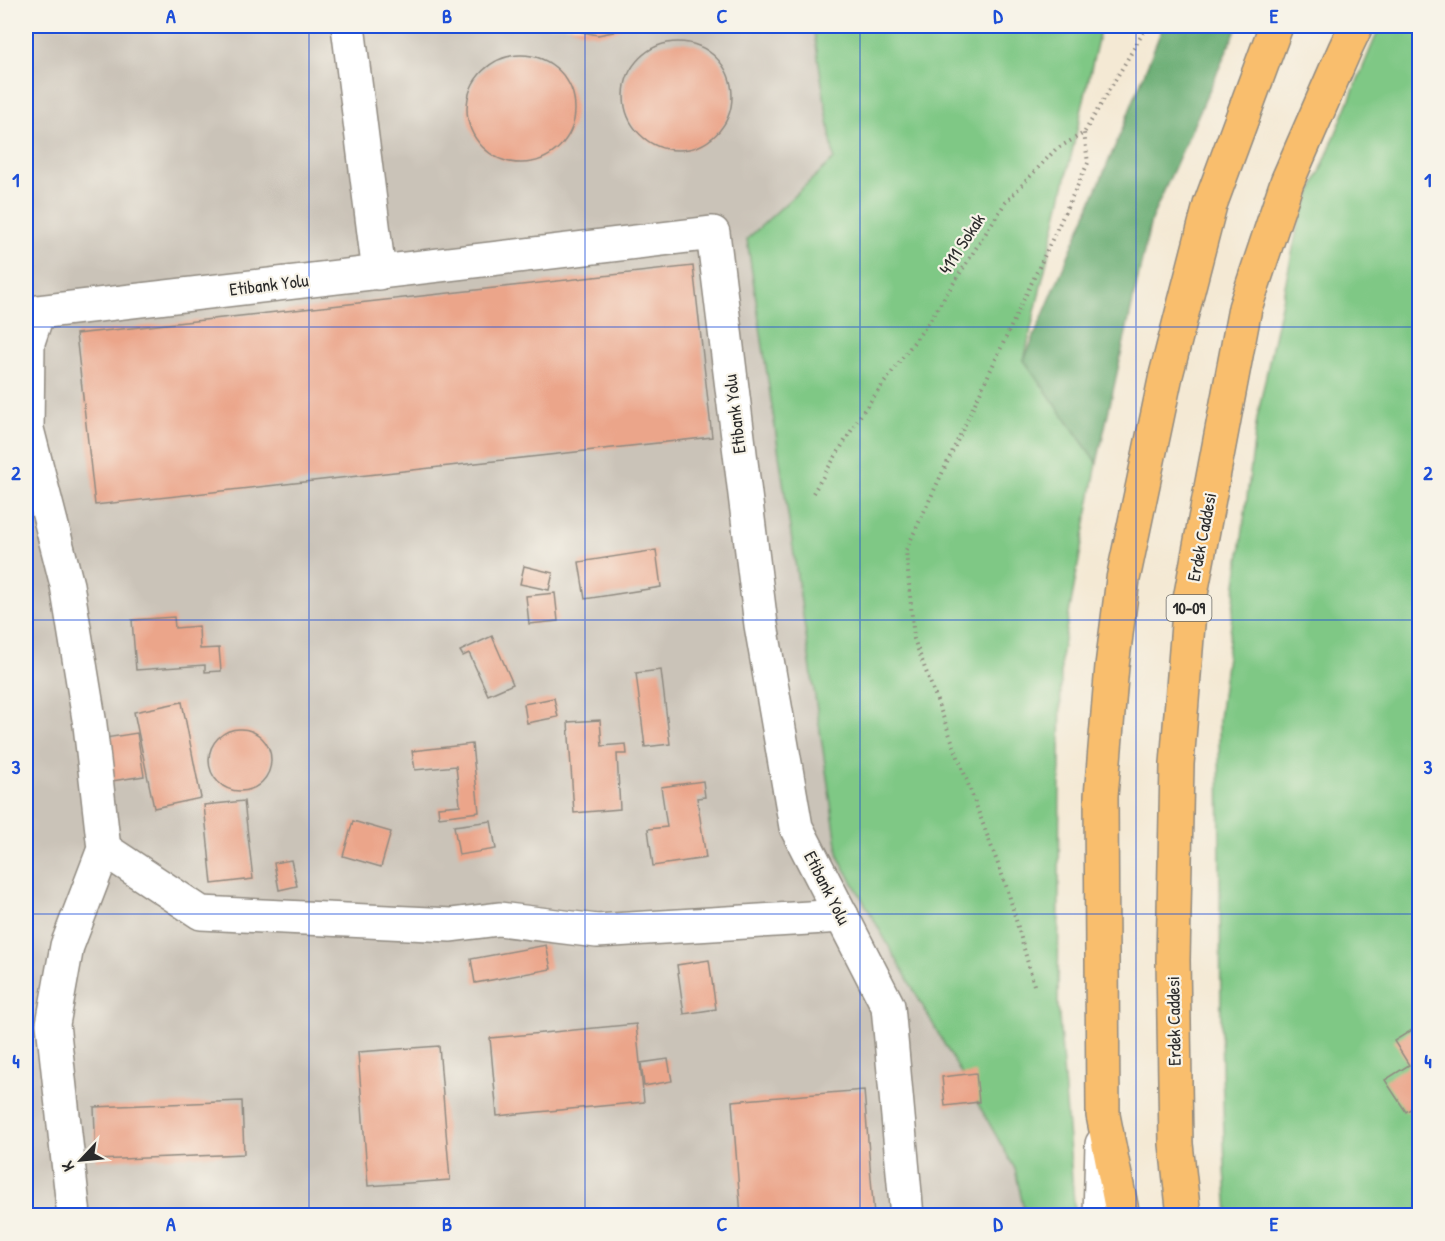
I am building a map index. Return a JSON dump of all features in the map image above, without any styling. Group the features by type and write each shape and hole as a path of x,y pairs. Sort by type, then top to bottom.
{"main road":[{"path":"1123,1215 1103,1115 1101,796 1112,666 1123,579 1166,375 1210,205 1276,26"},
{"name":"Erdek Caddesi","path":"1184,1215 1176,1144 1173,960 1177,765 1190,599 1245,308 1287,182 1356,26"}],"lane":[{"path":"348,26 379,273"},
{"name":"Etibank Yolu","path":"104,849 90,725 67,585 27,429 28,342 38,312 714,233 761,625 796,827 888,1006 907,1215"},
{"path":"74,1215 53,1024 68,946 104,849 201,913 451,925 499,919 597,931 842,916"},
{"path":"1101,1215 1103,1115"}],"path":[{"name":"4111 Sokak","path":"813,493 861,413 928,322 1005,203 1056,149 1084,133 1147,26"},
{"path":"1034,985 1008,891 914,639 906,550 1088,163 1084,133"}],"shaded area":[{"path":"26,26 813,26 834,159 747,239 1015,1169 1025,1215 26,1215"}],"green space":[{"path":"813,26 1101,26 1024,360 1097,463 1061,657 1058,1004 1075,1215 1025,1215 1015,1169 839,858 747,239 834,159"},
{"path":"1163,26 1238,26 1151,220 1097,463 1024,360 1121,132"},
{"path":"1380,26 1419,26 1419,1215 1228,1216 1221,1035 1219,719 1257,418 1298,225"}],"building":[{"path":"568,26 625,26 613,32 598,35"},
{"path":"678,42 699,46 716,58 728,75 732,96 728,117 716,134 699,146 678,150 657,146 640,134 628,117 624,96 628,75 640,58 657,46"},
{"path":"521,55 542,59 559,71 571,88 575,109 571,130 559,147 542,159 521,163 500,159 483,147 471,130 467,109 471,88 483,71 500,59"},
{"path":"693,266 712,437 95,505 76,334"},
{"path":"656,550 661,587 585,599 579,562"},
{"path":"524,566 553,573 549,590 520,584"},
{"path":"555,593 558,621 529,624 526,596"},
{"path":"174,617 175,628 199,626 200,649 219,648 221,671 205,672 205,665 136,670 132,620"},
{"path":"492,636 513,684 488,695 469,653 463,656 460,651"},
{"path":"661,670 670,744 645,747 636,673"},
{"path":"554,698 558,717 527,723 524,704"},
{"path":"182,702 201,798 154,808 134,712"},
{"path":"600,720 602,746 626,744 627,754 617,754 620,809 574,813 568,722"},
{"path":"234,729 246,729 262,738 269,748 271,760 269,772 262,782 246,791 234,791 223,786 214,777 209,766 209,754 214,743 223,734"},
{"path":"137,733 144,776 99,783 92,740"},
{"path":"472,744 479,812 439,817 438,807 460,805 456,766 415,770 412,751"},
{"path":"703,781 705,797 697,798 706,858 653,866 648,829 667,827 661,787"},
{"path":"244,801 253,879 212,884 204,805"},
{"path":"353,821 391,832 381,867 343,856"},
{"path":"491,821 496,849 459,855 454,826"},
{"path":"291,860 297,886 279,890 274,863"},
{"path":"546,945 551,969 475,983 471,959"},
{"path":"709,960 716,1009 684,1014 677,965"},
{"path":"636,1024 644,1102 497,1116 490,1038"},
{"path":"1420,1025 1420,1103 1406,1112 1385,1080 1409,1065 1394,1041"},
{"path":"439,1046 450,1180 368,1186 358,1052"},
{"path":"668,1059 672,1081 644,1086 641,1063"},
{"path":"976,1073 979,1102 945,1106 942,1077"},
{"path":"864,1090 874,1216 741,1216 732,1101"},
{"path":"242,1101 244,1154 96,1160 94,1107"},
{"path":"657,1211 658,1216 629,1216 629,1214"}]}
